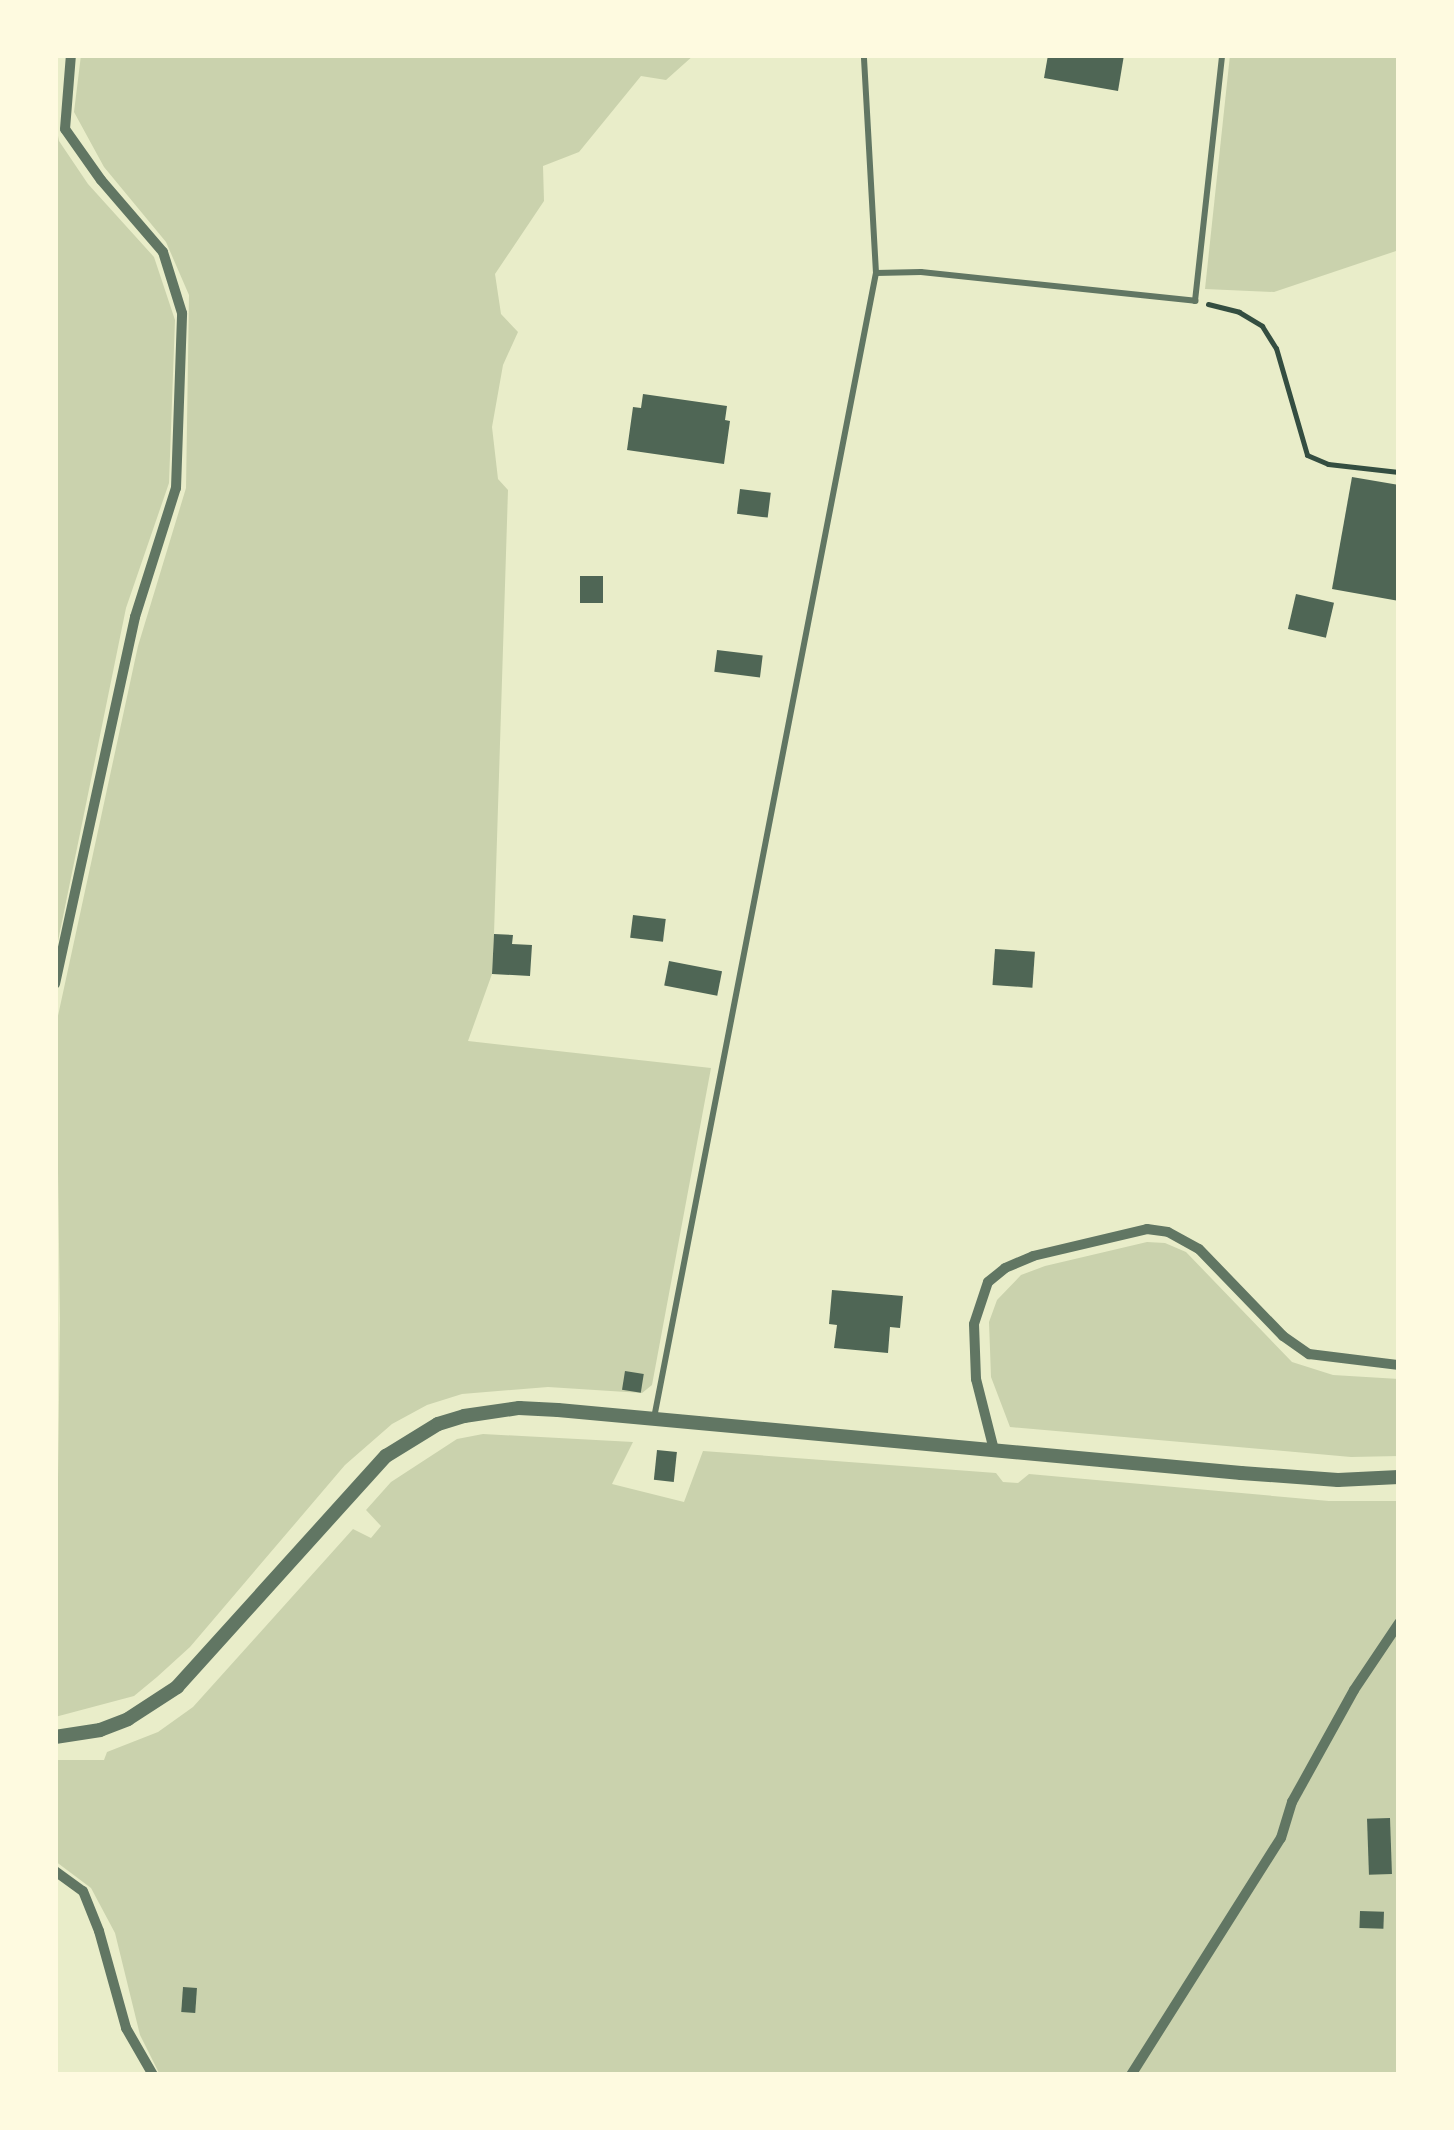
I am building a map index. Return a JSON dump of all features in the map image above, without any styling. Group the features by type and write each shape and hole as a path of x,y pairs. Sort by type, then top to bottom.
{"street":[{"path":"55,984 135,617 176,488 182,313 164,252 101,180 65,128 71,55"},
{"path":"994,1450 976,1379 974,1324 988,1282 1005,1268 1034,1256 1147,1229 1168,1232 1199,1249 1283,1336 1309,1354 1399,1365"},
{"path":"55,1737 100,1730 128,1720 177,1688 353,1488 386,1456 438,1424 464,1416 520,1408 1338,1480 1399,1477"},
{"path":"1130,2075 1281,1838 1301,1786 1354,1690 1399,1623"},
{"path":"55,1871 82,1892 99,1931 126,2028 153,2075"}],"lane":[{"path":"654,1420 876,273 864,55"},
{"path":"876,273 921,272 1195,300 1222,55"}],"path":[{"path":"1195,300 1239,312 1262,326 1276,348 1307,455 1328,464 1399,472"}],"green space":[{"path":"81,55 694,55 666,80 641,76 579,152 543,166 544,201 495,274 501,314 518,332 503,365 492,427 498,479 508,490 494,934 492,974 468,1041 711,1068 652,1385 642,1393 548,1387 462,1394 427,1405 392,1424 345,1465 190,1647 157,1677 134,1696 55,1717 60,1319 56,1025 138,646 186,488 189,295 166,242 104,167 74,112"},
{"path":"1230,55 1399,55 1399,250 1274,292 1205,289"},
{"path":"55,120 59,141 88,184 154,257 175,320 169,483 126,608 55,956"},
{"path":"1147,1242 1165,1243 1186,1252 1292,1362 1333,1375 1399,1379 1399,1456 1351,1457 1010,1427 991,1377 989,1322 997,1300 1021,1275"},
{"path":"483,1434 633,1442 612,1484 684,1502 703,1451 996,1473 1003,1482 1018,1483 1029,1474 1329,1501 1399,1501 1399,2075 160,2075 140,2035 115,1933 91,1888 55,1861 55,1760 104,1760 107,1752 158,1732 193,1707 353,1529 371,1538 381,1526 366,1510 391,1482 457,1439"}],"building":[{"path":"1048,55 1124,55 1118,91 1044,78"},
{"path":"643,394 727,406 725,420 730,421 724,464 627,450 633,407 641,408"},
{"path":"1352,477 1399,485 1399,601 1332,589"},
{"path":"740,489 771,493 768,518 737,514"},
{"path":"580,576 603,576 603,603 580,603"},
{"path":"1296,594 1334,603 1326,638 1288,629"},
{"path":"717,650 763,656 760,677 714,672"},
{"path":"633,915 666,919 663,942 630,938"},
{"path":"494,934 513,935 512,944 532,945 530,976 492,974"},
{"path":"995,949 1035,952 1032,988 992,985"},
{"path":"669,961 722,971 717,996 664,986"},
{"path":"832,1290 903,1296 900,1328 890,1327 888,1353 834,1348 837,1325 829,1324"},
{"path":"625,1371 644,1374 641,1393 622,1390"},
{"path":"657,1450 677,1452 674,1482 654,1480"},
{"path":"1390,1818 1392,1874 1369,1875 1367,1819"},
{"path":"1360,1911 1384,1912 1383,1929 1359,1928"},
{"path":"183,1987 197,1988 195,2013 181,2012"}]}
